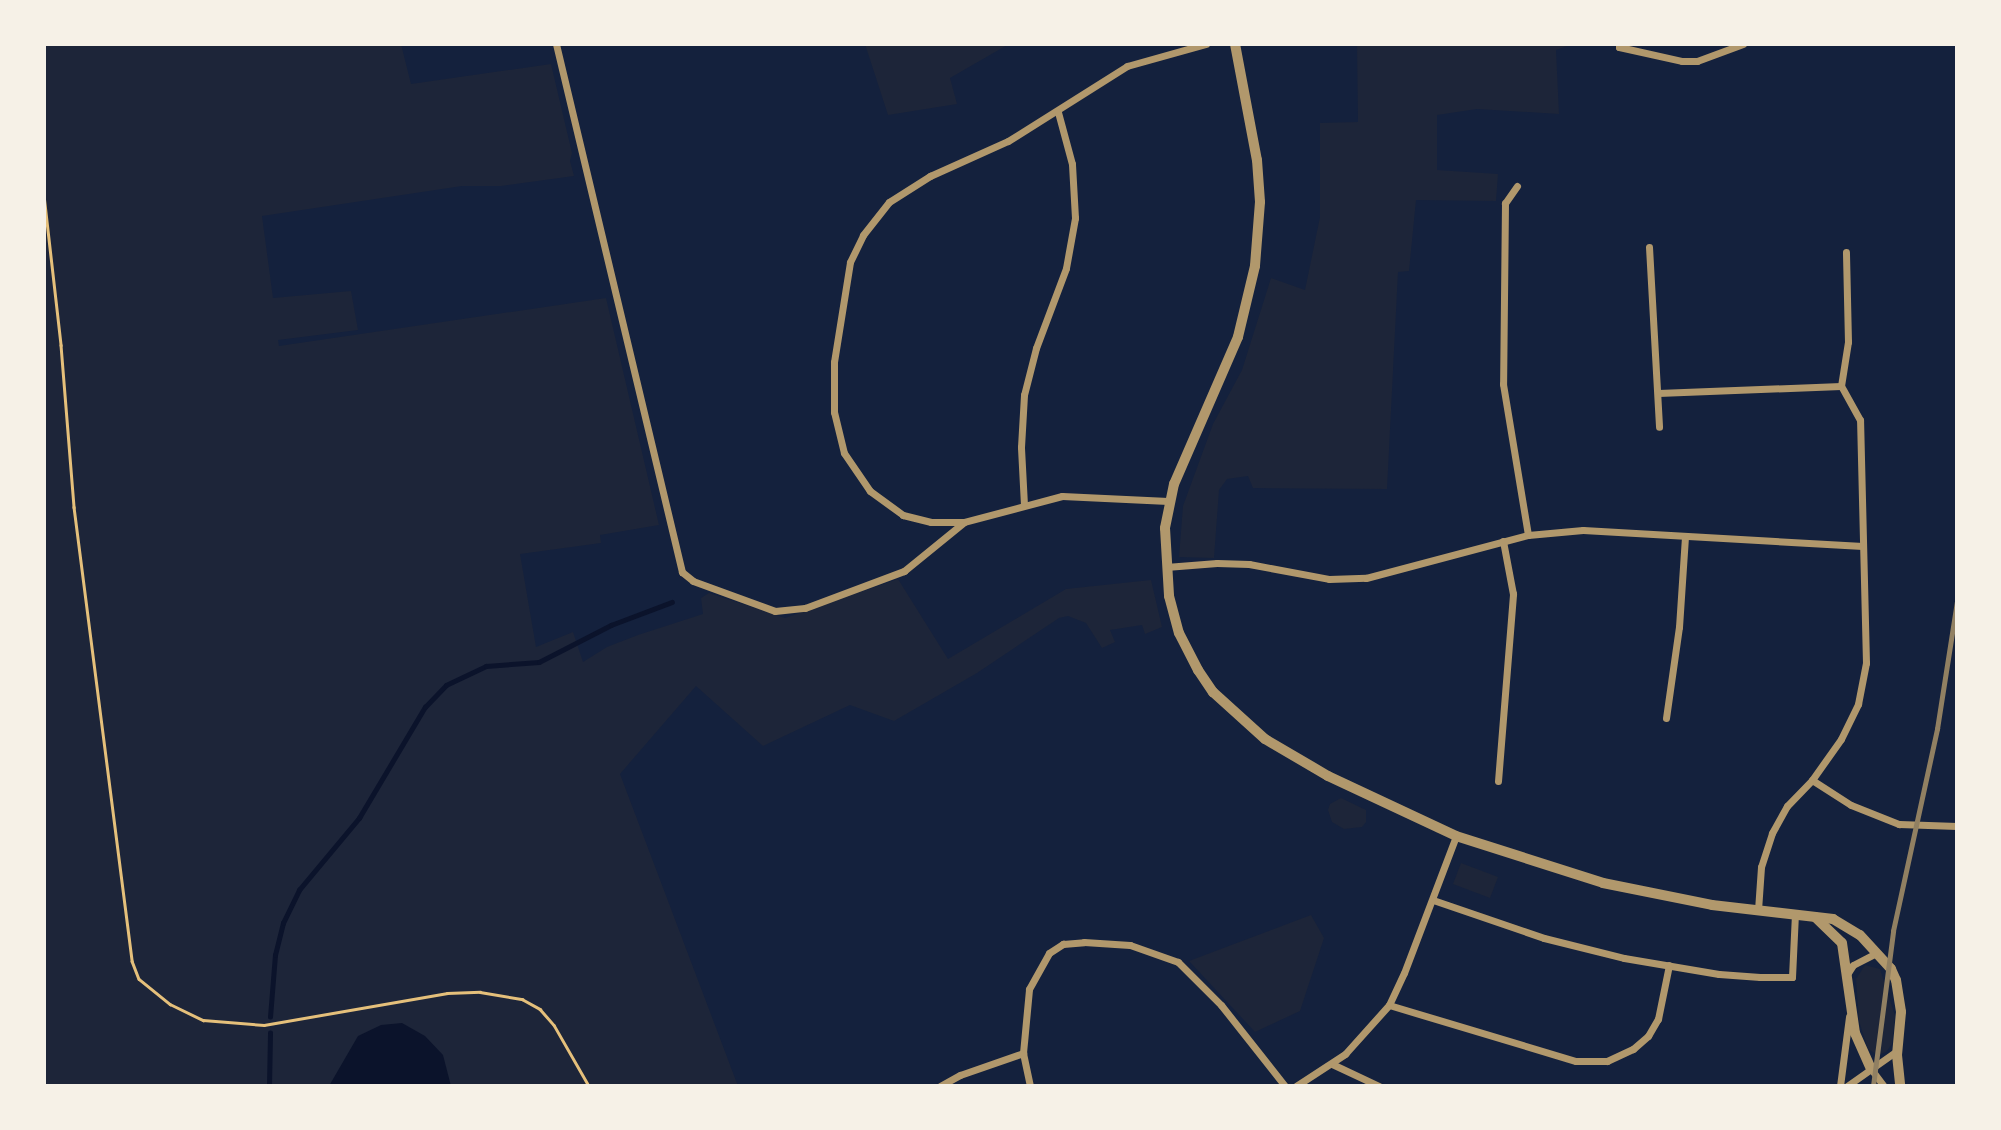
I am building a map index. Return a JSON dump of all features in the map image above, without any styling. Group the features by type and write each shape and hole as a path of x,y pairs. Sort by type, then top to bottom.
{"street":[{"path":"556,44 681,572 693,581 775,611 805,608 904,571 933,551 964,522"},
{"path":"1168,500 1076,495 1024,505 964,522 931,522 904,515 870,491 845,453 835,423 833,391 844,282 863,235 889,202 930,176 1008,141 1058,112 1107,76 1127,66 1206,44"},
{"path":"1235,44 1257,160 1260,202 1252,287 1224,373 1188,449 1168,500 1165,567 1173,613 1188,653 1213,692 1265,739 1328,776 1456,836 1602,883 1676,900 1833,919 1860,935 1891,969 1899,996 1900,1086"},
{"path":"1619,44 1619,47 1682,61 1697,61 1743,44"},
{"path":"1024,505 1021,447 1024,395 1036,348 1066,268 1075,218 1072,164 1058,112"},
{"path":"1517,186 1505,203 1503,384 1528,535"},
{"path":"1649,247 1659,428"},
{"path":"1758,910 1761,867 1772,833 1787,806 1812,780 1841,739 1858,704 1863,681 1867,648 1860,420 1841,386 1848,342 1846,252"},
{"path":"1658,393 1841,386"},
{"path":"1165,567 1217,563 1249,564 1329,579 1366,578 1528,535 1583,530 1863,546"},
{"path":"1666,718 1679,627 1685,537"},
{"path":"1498,781 1513,594 1503,541"},
{"path":"1812,780 1851,805 1899,824 1957,827"},
{"path":"1296,1086 1332,1064 1358,1043 1389,1005 1433,900 1456,836"},
{"path":"1433,900 1544,938 1624,958 1724,975 1792,977 1795,913"},
{"path":"1815,917 1842,943 1848,973 1850,1009 1840,1086"},
{"path":"1030,1086 1023,1053 1029,989 1049,953 1063,944 1073,942 1112,943 1142,948 1178,962 1221,1005 1285,1086"},
{"path":"1848,973 1854,964 1877,953"},
{"path":"1389,1005 1566,1058 1586,1062 1607,1061 1633,1049 1648,1036 1658,1019 1669,965"},
{"path":"1850,1009 1863,1055 1884,1086"},
{"path":"1847,1086 1898,1050"},
{"path":"940,1086 960,1075 1023,1053"},
{"path":"1332,1064 1379,1086"}],"path":[{"path":"44,195 61,345 74,507 132,961 139,979 187,1014 203,1020 243,1024 294,1021 447,993 480,992 522,999 540,1009 554,1024 589,1086"}],"shaded area":[{"path":"44,44 401,44 411,84 551,64 572,153 570,161 574,176 501,186 462,186 262,216 273,298 351,291 358,330 278,340 279,346 606,298 659,525 600,535 601,543 520,554 536,647 573,632 583,662 607,647 703,614 701,598 709,593 785,618 898,579 948,659 1066,589 1151,580 1162,627 1145,634 1142,625 1110,630 1115,642 1102,648 1086,623 1068,616 1059,618 977,673 894,721 850,705 763,746 696,686 620,774 738,1086 44,1086"},
{"path":"865,44 1009,44 950,78 957,104 888,115"},
{"path":"1357,44 1573,44 1556,50 1559,114 1477,109 1437,115 1437,170 1498,174 1496,201 1416,200 1409,271 1398,272 1387,489 1253,488 1248,476 1227,479 1219,490 1214,558 1179,557 1183,506 1213,424 1242,370 1271,278 1305,290 1320,217 1320,123 1358,122"},
{"path":"1341,798 1366,810 1366,822 1362,827 1344,829 1332,822 1328,810 1330,804"},
{"path":"1461,863 1498,877 1490,898 1453,884"},
{"path":"1311,915 1324,938 1300,1011 1255,1032 1189,961"},
{"path":"1865,965 1880,969 1895,1016 1892,1044 1886,1052 1878,1055 1868,1049 1859,1021 1856,979"},
{"path":"402,1023 425,1036 443,1055 451,1086 329,1086 358,1036 381,1025"}],"waterway":[{"path":"270,1017 275,955 283,923 299,890 359,818 425,707 446,685 486,666 539,662 611,625 672,602"},
{"path":"269,1086 270,1033"}],"railway":[{"path":"1873,1086 1893,931 1937,729 1957,602"}]}
